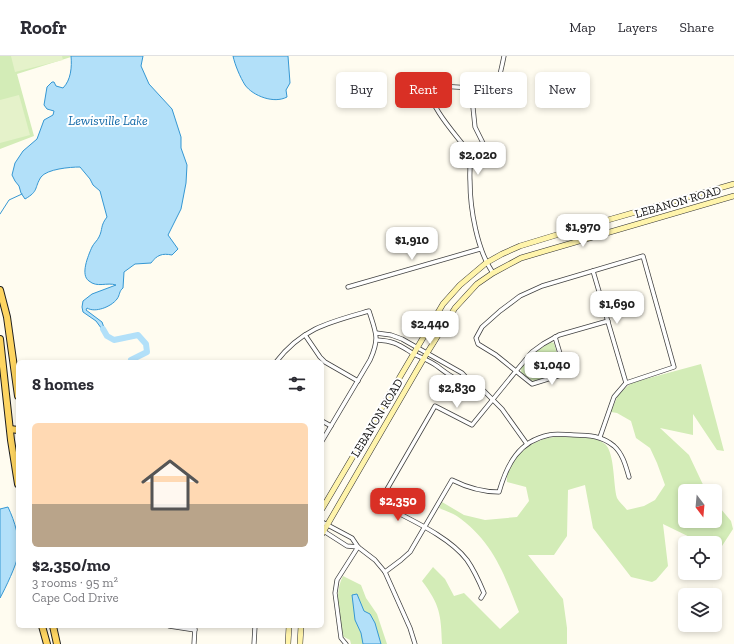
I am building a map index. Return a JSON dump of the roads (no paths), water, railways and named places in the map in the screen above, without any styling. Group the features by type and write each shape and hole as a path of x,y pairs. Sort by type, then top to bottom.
{"main road":[{"name":"LEBANON ROAD","path":"324,506 443,304 460,285 486,263 502,254 541,239 734,184"},
{"name":"LEBANON ROAD","path":"324,524 455,308 477,284 493,273 521,258 734,196"},
{"path":"0,290 6,317 16,383"},
{"path":"0,339 10,432 16,471"},
{"path":"10,432 16,431"},
{"path":"43,628 47,644"},
{"path":"53,628 57,644"},
{"path":"288,628 288,644"},
{"path":"300,644 301,628"}],"street":[{"path":"500,72 504,56"},
{"path":"436,108 465,148 471,166 471,198 480,249 486,263 493,273"},
{"path":"471,166 479,158 483,148 483,143 475,128 473,108"},
{"path":"348,287 480,249"},
{"path":"555,337 565,370 564,374 532,384 476,341 482,327 520,296 542,286 643,256 674,367 626,384 614,397 600,437"},
{"path":"593,271 626,384"},
{"path":"278,360 295,342 306,334 326,324 369,311 377,340 370,360 324,438"},
{"path":"481,598 484,593 479,579 466,559 441,537 379,503 435,406 472,425 532,352 555,337 608,321"},
{"path":"376,333 391,335 428,352 462,373 472,384 484,391 493,399 527,444"},
{"path":"306,334 323,360"},
{"path":"377,340 388,340 399,344 436,365 449,376 472,384"},
{"path":"324,361 358,381"},
{"path":"324,422 331,426"},
{"path":"385,572 410,552 452,480 474,489 487,492 499,492 508,466 514,457 527,444 536,439 551,434 600,437 615,447 622,458 629,477"},
{"path":"324,524 352,538 358,547 375,560 385,572 410,628 415,644"},
{"path":"324,533 347,546 358,547"},
{"path":"346,644 341,638 335,593 337,580 358,547"},
{"path":"194,644 195,628"},
{"path":"254,644 255,628"}],"water":[{"name":"Lewisville Lake","path":"71,56 143,56 141,66 149,84 172,109 181,137 181,148 187,165 186,183 181,209 168,235 178,249 172,255 165,254 158,256 151,263 135,264 124,272 123,288 118,298 114,302 103,308 94,310 87,308 86,310 102,322 107,336 96,321 83,312 82,307 83,301 92,294 116,285 99,285 92,283 86,278 85,274 89,255 99,237 103,223 107,217 100,191 93,185 80,167 71,167 53,170 44,174 32,194 25,199 12,175 15,163 23,151 37,139 44,120 53,115 54,111 47,109 44,105 47,87 52,82 54,82 56,86 63,88 66,85 70,73"},
{"path":"233,56 288,56 290,83 286,90 287,97 276,100 264,98 249,89 243,82"},
{"path":"8,507 13,518 16,530 16,562 8,583 0,598 0,509"},
{"path":"357,594 364,611 370,614 375,623 381,644 363,644 361,633 355,620 352,595"}],"waterway":[{"path":"0,214 9,200 22,194"},
{"path":"103,329 107,336 114,340 138,335 146,344 147,352 131,360"}]}
